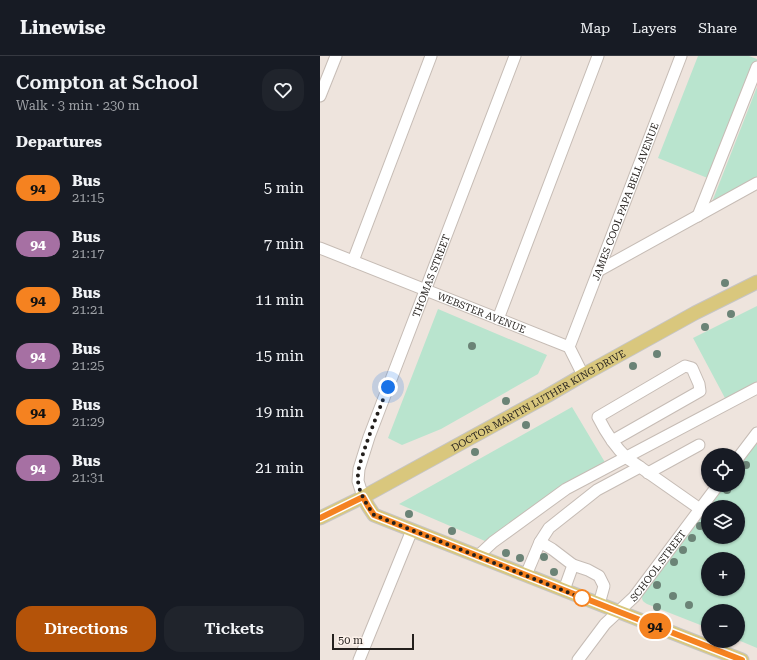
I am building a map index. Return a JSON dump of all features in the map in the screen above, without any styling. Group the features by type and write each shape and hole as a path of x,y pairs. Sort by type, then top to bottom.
{"main road":[{"name":"DOCTOR MARTIN LUTHER KING DRIVE","path":"320,518 363,497 695,313 757,282"},
{"path":"363,497 374,515 742,660"}],"street":[{"path":"320,96 336,56"},
{"path":"353,261 431,56"},
{"name":"THOMAS STREET","path":"363,497 358,481 359,469 368,437 515,56"},
{"path":"498,319 598,56"},
{"name":"JAMES COOL PAPA BELL AVENUE","path":"569,347 681,56"},
{"path":"698,216 757,67"},
{"path":"598,271 757,184"},
{"name":"WEBSTER AVENUE","path":"320,248 569,347"},
{"path":"569,347 583,375"},
{"path":"612,441 700,391 699,384 692,368 685,366 598,417 612,441 626,457 700,509"},
{"path":"478,556 493,542 566,489 757,388"},
{"path":"745,449 757,433"},
{"path":"526,575 540,542 549,528 597,490 699,445"},
{"name":"SCHOOL STREET","path":"578,660 605,624 634,597 713,492"},
{"path":"359,660 412,530"},
{"path":"540,542 573,565 588,570 599,576 604,586 599,604"},
{"path":"564,590 573,565"}],"green space":[{"path":"698,56 749,56 757,59 710,179 658,158"},
{"path":"757,87 757,177 712,202"},
{"path":"757,306 757,383 726,400 693,338"},
{"path":"438,309 547,355 538,374 441,429 402,445 388,438"},
{"path":"572,407 606,464 567,484 485,541 399,504"},
{"path":"757,442 757,648 745,643 745,604 701,604 701,625 647,604 642,599 642,596 701,516 701,544 745,544 745,500 713,500 720,492 745,492 745,458"}],"bus line":[{"name":"94","path":"320,518 363,497 374,515 742,660"}],"route":[{"path":"388,387 368,437 359,469 358,481 360,489 374,515 587,600 582,598"}]}
